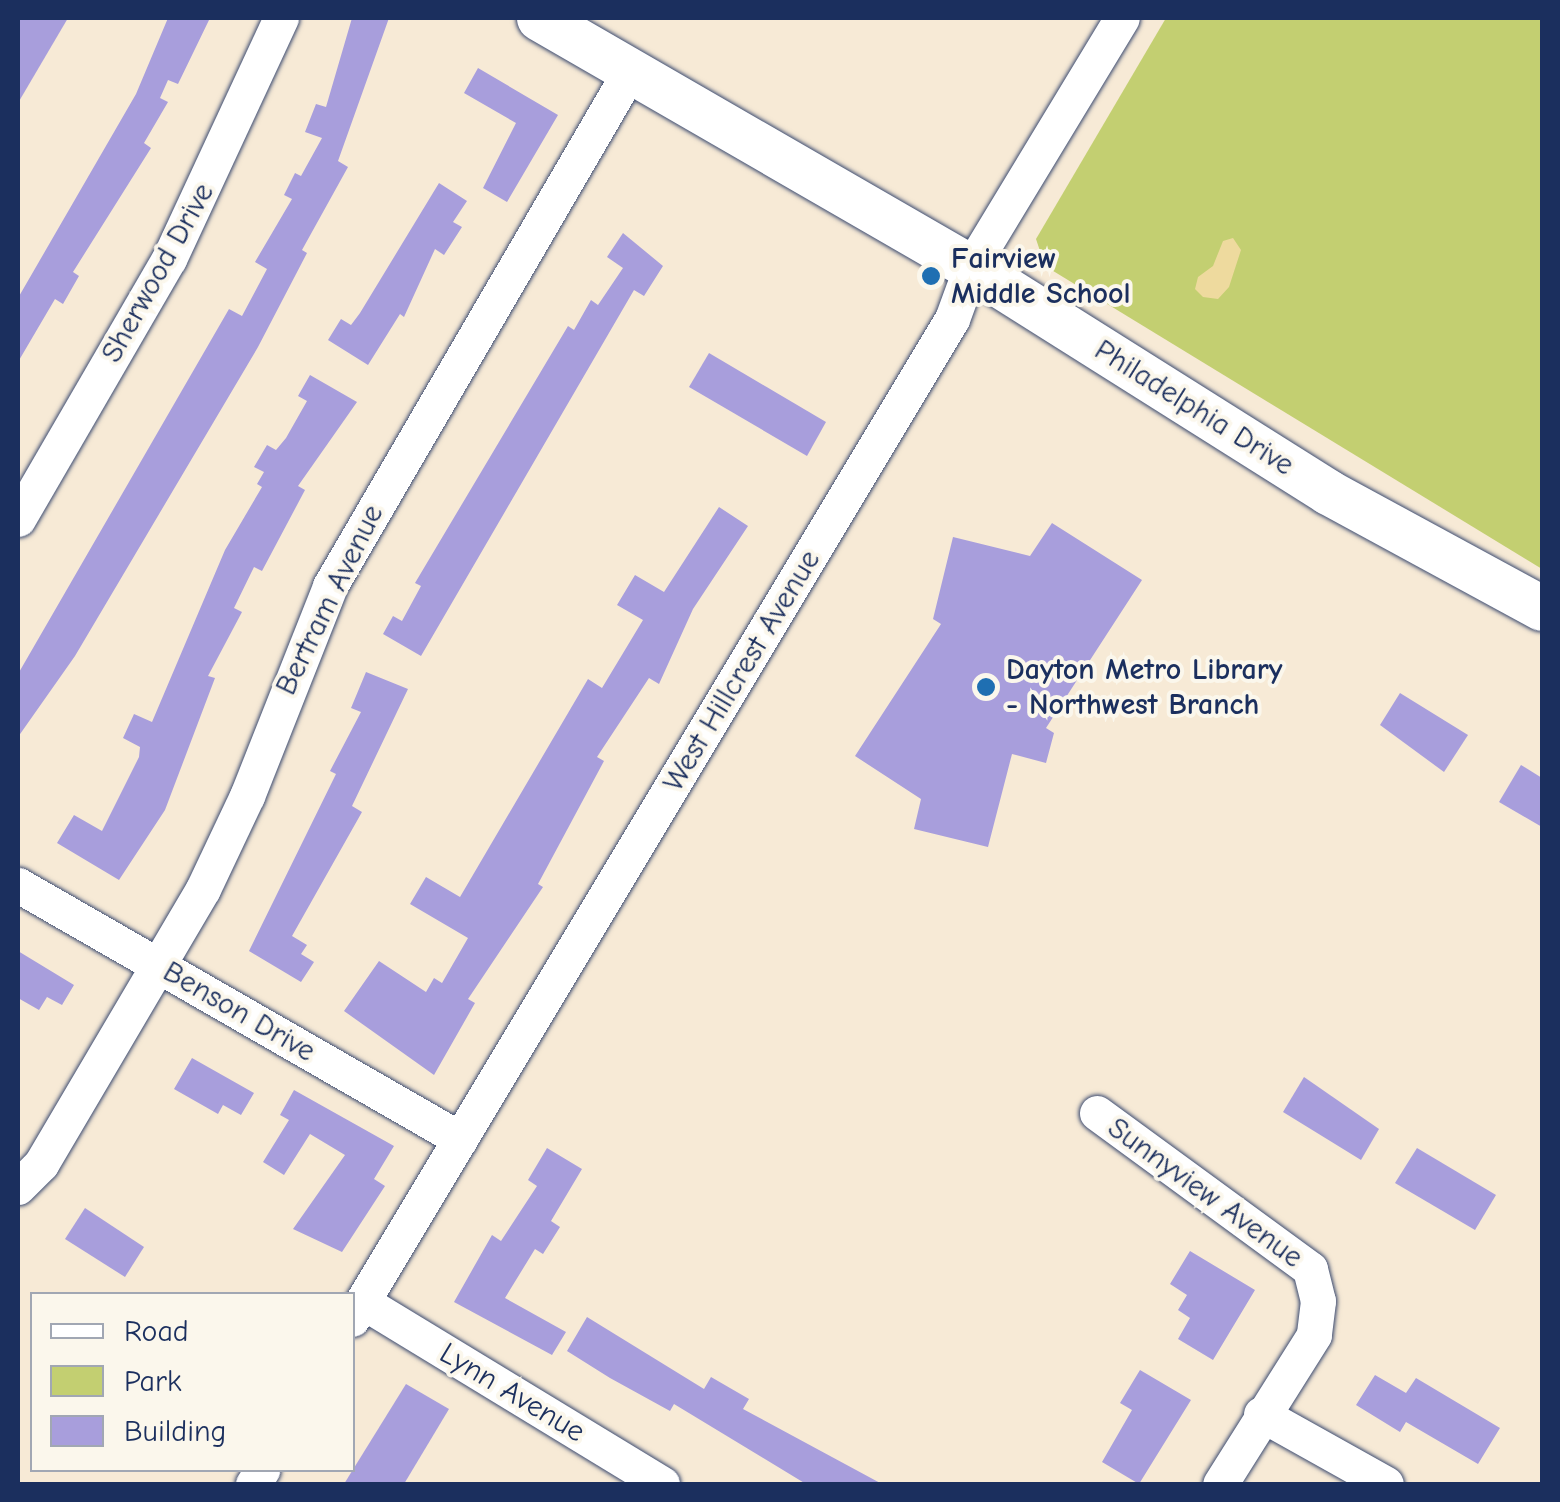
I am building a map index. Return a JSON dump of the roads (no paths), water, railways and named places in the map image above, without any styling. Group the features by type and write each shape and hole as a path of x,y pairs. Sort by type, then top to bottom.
{"main road":[{"name":"Philadelphia Drive","path":"539,18 971,267 1328,492 1542,608"}],"street":[{"name":"Sherwood Drive","path":"18,519 170,259 281,18"},
{"name":"West Hillcrest Avenue","path":"358,1311 952,319 971,267 1122,18"},
{"name":"Bertram Avenue","path":"18,1187 41,1164 222,852 330,586 630,71"},
{"name":"Benson Drive","path":"18,884 460,1139"},
{"name":"Sunnyview Avenue","path":"1097,1114 1310,1269 1318,1301 1314,1334 1220,1484"},
{"name":"Lynn Avenue","path":"358,1311 662,1484"},
{"path":"1261,1414 1386,1484"}],"place":[{"name":"Fairview Middle School","path":"931,276"},
{"name":"Dayton Metro Library - Northwest Branch","path":"986,687"}]}
